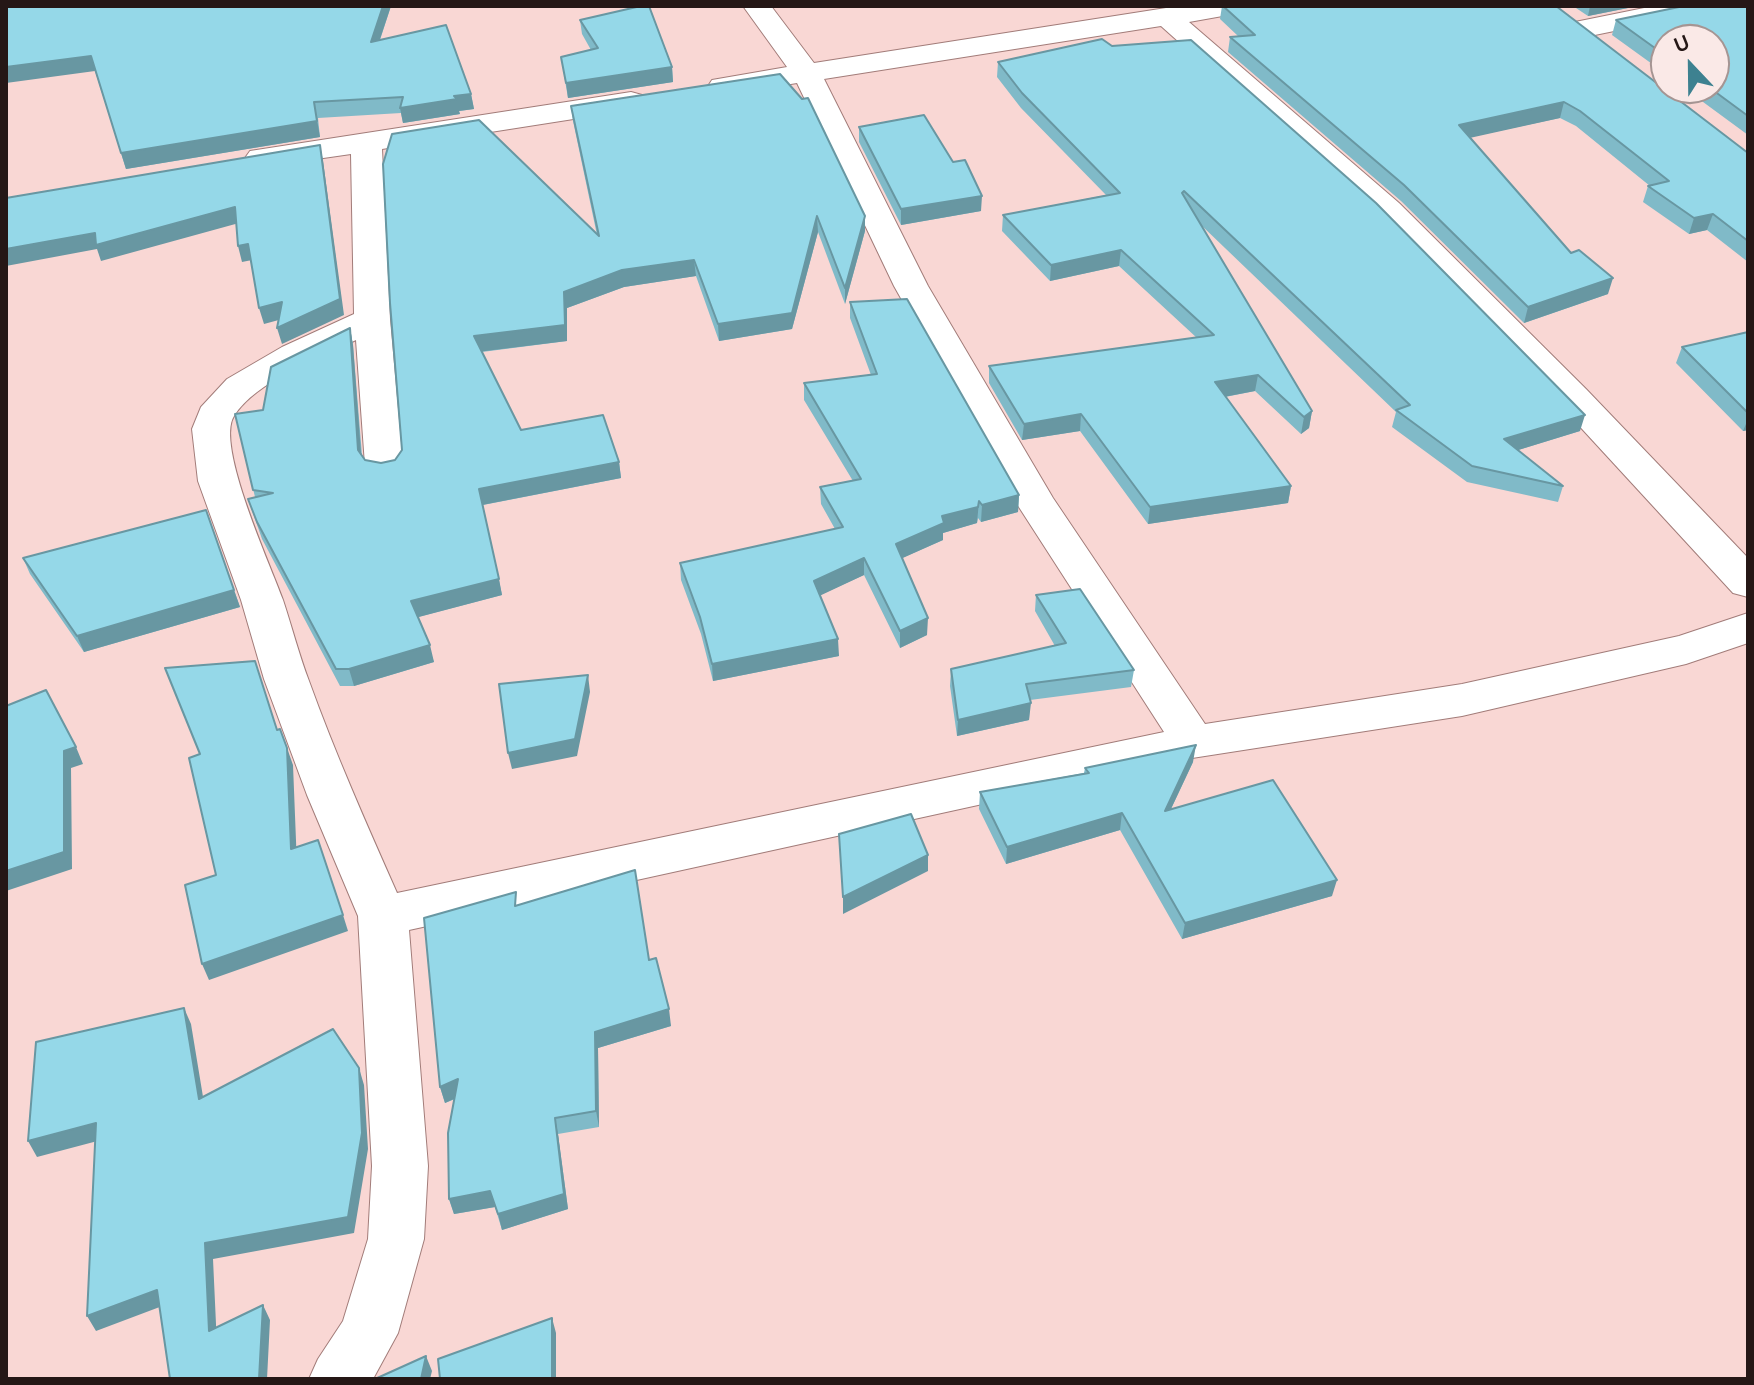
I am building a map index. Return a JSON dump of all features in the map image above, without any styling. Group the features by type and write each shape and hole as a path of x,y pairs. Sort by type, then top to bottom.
{"street":[{"path":"757,6 806,72 911,286 1035,501 1178,716 1192,742"},
{"path":"698,90 806,72 1074,17 1166,16 1235,6"},
{"path":"1615,51 1574,21 1697,6"},
{"path":"1166,16 1387,210 1573,397 1748,583"},
{"path":"232,163 667,95"},
{"path":"366,141 372,319 384,465"},
{"path":"339,1379 369,1333 396,1239 400,1166 383,916 330,795 286,679 262,600 218,481 211,429 214,415 240,387 295,355 372,319"},
{"path":"383,916 1192,742 1462,700 1686,649 1748,628"}],"building":[{"path":"6,6 383,6 371,42 446,25 471,94 400,108 403,97 314,102 317,121 121,153 91,56 6,67"},
{"path":"649,6 672,67 566,83 561,57 598,48 580,20"},
{"path":"1223,6 1556,6 1650,78 1650,104 1684,104 1748,153 1748,241 1713,214 1694,218 1648,186 1669,181 1580,111 1564,102 1459,125 1571,253 1579,250 1613,278 1528,307 1404,185 1230,37 1255,35"},
{"path":"1684,6 1748,6 1748,116 1730,103 1730,24 1650,24 1650,44 1616,20"},
{"path":"1102,39 1112,46 1191,40 1376,203 1585,415 1504,439 1563,486 1472,466 1396,410 1410,405 1184,191 1182,193 1312,411 1304,417 1258,375 1215,382 1291,486 1150,507 1081,414 1024,424 989,366 1214,335 1121,250 1051,265 1003,215 1120,193 1022,93 998,62"},
{"path":"780,74 802,99 808,98 865,216 845,288 817,216 792,313 718,324 694,260 622,270 564,292 565,325 474,336 521,430 603,415 619,462 479,489 499,579 411,601 430,645 349,669 336,669 257,522 248,499 273,493 253,490 235,414 263,410 271,367 350,328 358,450 365,460 381,463 395,460 402,450 383,164 392,134 479,120 599,236 571,106"},
{"path":"924,115 953,162 965,160 982,196 901,209 859,127"},
{"path":"320,145 340,299 277,328 282,302 259,308 248,244 238,246 235,207 96,245 95,233 6,249 6,198"},
{"path":"907,299 1019,495 982,505 979,501 978,507 942,516 944,523 896,544 928,618 900,631 864,558 814,581 838,639 712,664 700,617 680,563 843,527 820,487 861,479 804,383 877,374 850,302"},
{"path":"1748,332 1748,413 1682,347"},
{"path":"206,510 234,590 77,636 23,558"},
{"path":"1080,589 1134,670 1026,684 1031,703 958,720 951,669 1066,643 1036,595"},
{"path":"255,661 277,730 280,729 287,748 291,849 318,840 343,915 202,964 185,885 216,875 189,758 200,754 165,668"},
{"path":"588,675 575,739 508,753 499,684"},
{"path":"46,690 76,747 64,751 64,852 6,871 6,706"},
{"path":"1196,745 1165,811 1273,780 1337,880 1185,923 1122,813 1007,847 980,792 1089,773 1085,768"},
{"path":"911,814 928,855 843,897 839,834"},
{"path":"635,870 649,960 656,958 669,1009 595,1032 596,1111 555,1118 564,1194 498,1214 490,1191 449,1199 448,1133 458,1079 440,1087 424,918 516,892 515,906"},
{"path":"184,1008 199,1099 333,1029 359,1068 362,1133 348,1217 205,1243 209,1331 263,1305 259,1379 170,1379 157,1290 87,1316 96,1123 28,1141 36,1042"},
{"path":"552,1318 552,1379 440,1379 438,1359"},
{"path":"426,1356 421,1379 375,1379"}]}
